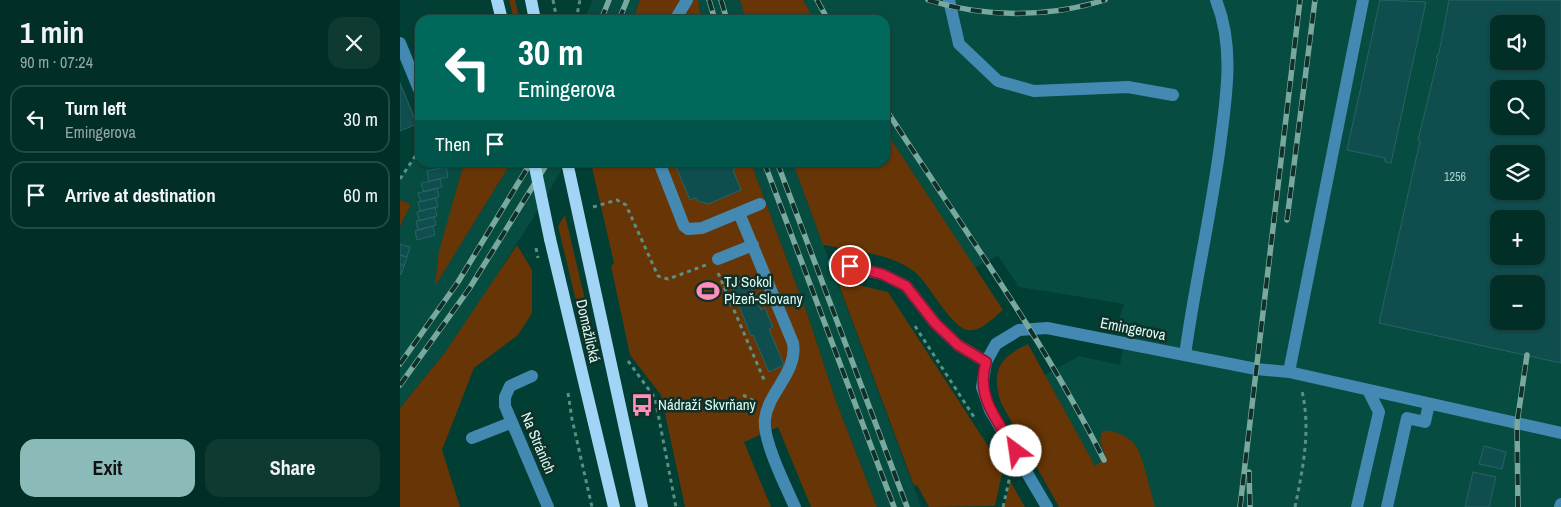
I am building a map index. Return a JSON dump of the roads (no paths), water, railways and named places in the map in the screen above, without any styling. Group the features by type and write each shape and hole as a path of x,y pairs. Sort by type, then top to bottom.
{"main road":[{"path":"497,0 501,15"},
{"path":"530,0 534,15"},
{"name":"Domažlická","path":"535,167 550,239 614,507"},
{"name":"Domažlická","path":"568,167 642,507"}],"street":[{"path":"678,15 688,0"},
{"path":"949,0 959,44 998,81 1034,91 1128,87 1173,95"},
{"path":"1185,355 1214,200 1227,89 1228,50 1225,21 1216,0"},
{"path":"1289,372 1362,0"},
{"path":"400,43 415,80"},
{"path":"661,167 684,226 688,229 702,228 760,204"},
{"path":"739,213 794,350 790,366 766,412 764,428 795,507"},
{"path":"715,260 752,245"},
{"path":"834,263 882,274 906,286 935,323 958,345 986,362"},
{"name":"Emingerova","path":"1047,507 985,399 982,374 996,344 1019,330 1029,328 1047,328 1256,368 1289,372 1561,434"},
{"name":"Na Stráních","path":"532,376 510,386 505,397 505,406 510,423 548,507"},
{"path":"1357,507 1379,412 1368,390"},
{"path":"1387,507 1408,418 1425,422 1430,404"},
{"path":"472,438 510,423"}],"railway":[{"path":"603,15 609,0"},
{"path":"621,15 627,0"},
{"path":"709,0 714,15"},
{"path":"721,0 726,15"},
{"path":"817,0 825,15"},
{"path":"928,0 972,10 1016,14 1061,10 1105,0"},
{"path":"1240,507 1300,0"},
{"path":"1287,220 1315,0"},
{"path":"890,116 1027,325 1080,414 1104,460"},
{"path":"400,364 458,282 528,167"},
{"path":"400,385 469,289 545,167"},
{"path":"766,167 894,507"},
{"path":"779,167 907,507"},
{"path":"1518,507 1517,423 1527,355"},
{"path":"1249,472 1250,507"}],"place":[{"name":"TJ Sokol Plzeň-Slovany","path":"708,291"},
{"name":"Nádraží Skvrňany","path":"642,405"}]}
